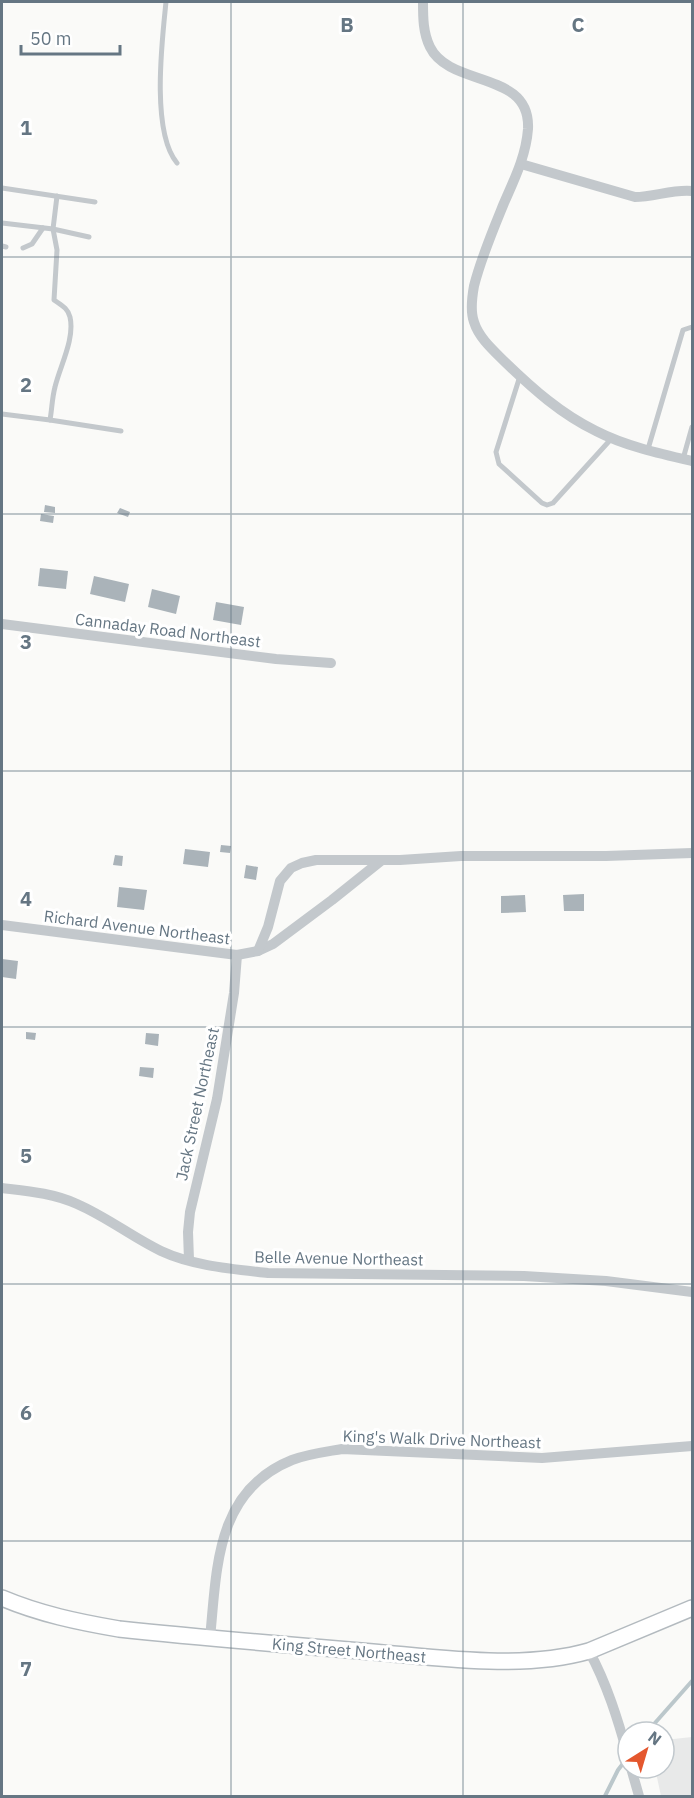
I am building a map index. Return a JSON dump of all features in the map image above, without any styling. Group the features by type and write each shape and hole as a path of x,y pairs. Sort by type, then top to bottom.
{"street":[{"path":"423,2 425,35 430,47 442,63 506,88 522,105 527,116 528,128 521,164 472,294 474,321 481,336 488,346 520,376 550,403 573,419 612,438 688,460"},
{"path":"521,164 635,197 680,191 693,192"},
{"name":"Cannaday Road Northeast","path":"2,624 276,659 331,663"},
{"path":"258,951 268,927 280,881 291,868 302,863 316,860 382,860 460,856 606,856 693,853"},
{"name":"Richard Avenue Northeast","path":"2,925 237,954 258,951 273,944 382,860"},
{"name":"Jack Street Northeast","path":"189,1260 190,1212 217,1100 234,993 237,954"},
{"name":"Belle Avenue Northeast","path":"2,1188 51,1195 76,1203 162,1251 189,1260 232,1269 268,1273 524,1276 606,1281 693,1292"},
{"name":"King's Walk Drive Northeast","path":"210,1638 219,1554 226,1528 251,1487 271,1471 292,1460 342,1449 542,1458 693,1446"},
{"name":"King Street Northeast","path":"2,1598 42,1614 119,1629 437,1658 510,1662 545,1660 590,1651 693,1608"},
{"path":"590,1651 619,1720"},
{"path":"635,1780 639,1797"}],"lane":[{"path":"166,2 160,64 162,126 167,147 177,163"},
{"path":"2,188 95,202"},
{"path":"50,420 54,391 69,344 70,318 66,308 54,300 57,250 53,229 57,196"},
{"path":"2,223 53,229 89,237"},
{"path":"23,248 32,244 43,228"},
{"path":"648,449 683,330 693,327"},
{"path":"520,376 508,409 496,457 499,464 542,503 553,504 612,438"},
{"path":"2,414 121,431"},
{"path":"688,460 693,427"}],"shaded area":[{"path":"692,1737 692,1796 661,1796 658,1780 676,1780 676,1739"}],"building":[{"path":"45,505 55,507 55,513 44,512"},
{"path":"120,508 130,512 128,517 117,513"},
{"path":"41,514 54,516 53,523 40,521"},
{"path":"40,568 68,571 66,589 38,586"},
{"path":"94,576 129,584 125,602 90,594"},
{"path":"152,589 180,596 176,614 148,607"},
{"path":"216,602 244,607 241,625 213,620"},
{"path":"221,845 231,846 230,853 220,852"},
{"path":"185,849 210,852 208,867 183,864"},
{"path":"115,855 123,856 122,866 113,865"},
{"path":"246,865 258,867 256,880 244,878"},
{"path":"119,887 147,890 144,910 117,907"},
{"path":"584,894 584,911 564,911 563,895"},
{"path":"525,895 526,912 501,913 501,896"},
{"path":"2,959 18,961 16,979 2,977"},
{"path":"26,1032 36,1033 35,1040 26,1039"},
{"path":"146,1033 159,1034 158,1046 145,1044"},
{"path":"140,1067 154,1068 153,1078 139,1076"}],"waterway":[{"path":"658,1720 692,1681"},
{"path":"605,1796 616,1774"}]}
